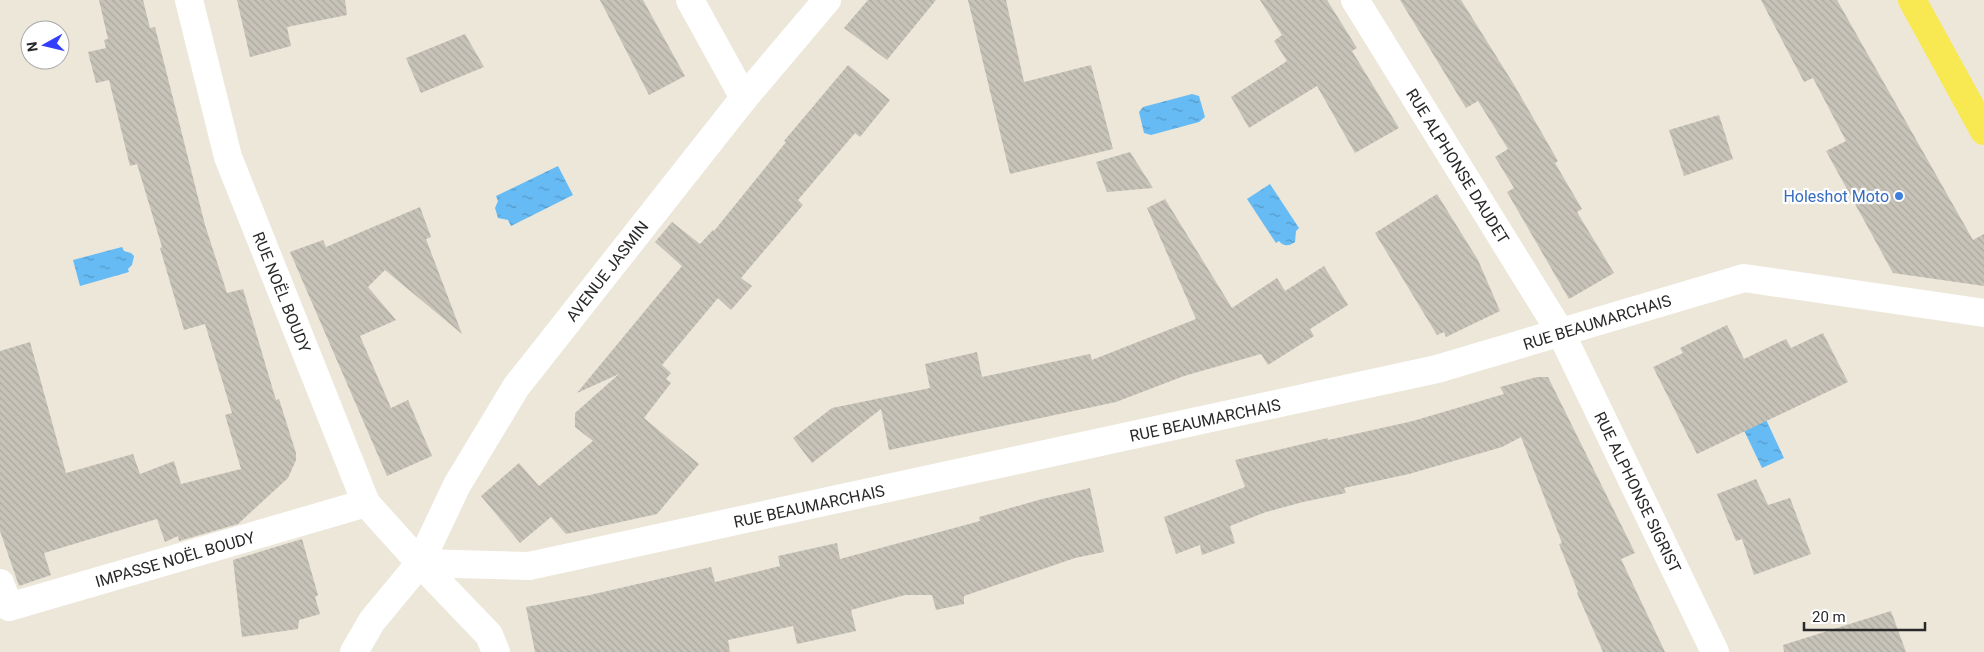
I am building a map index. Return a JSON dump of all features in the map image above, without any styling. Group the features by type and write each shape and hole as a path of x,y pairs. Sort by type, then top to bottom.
{"main road":[{"path":"1912,0 1984,132"}],"street":[{"name":"RUE NOËL BOUDY","path":"189,0 228,157 366,502 420,563 490,635 496,652"},
{"path":"690,0 744,98"},
{"name":"AVENUE JASMIN","path":"354,652 372,621 420,563 457,485 516,387 744,98 827,0"},
{"name":"RUE ALPHONSE DAUDET","path":"1355,0 1561,333"},
{"name":"RUE BEAUMARCHAIS","path":"420,563 529,566 1437,369 1744,278 1984,313"},
{"name":"RUE ALPHONSE SIGRIST","path":"1561,333 1715,652"},
{"name":"IMPASSE NOËL BOUDY","path":"0,583 9,607 366,502"}],"water":[{"path":"1192,94 1199,96 1205,117 1199,122 1151,135 1144,133 1139,112 1143,107"},
{"path":"558,166 573,195 511,226 508,220 498,218 495,208 498,201 496,196"},
{"path":"1270,184 1299,228 1296,231 1295,242 1291,244 1285,245 1279,241 1276,243 1247,199"},
{"path":"122,247 124,251 134,256 132,265 128,269 129,272 80,286 73,260"},
{"path":"1762,411 1784,458 1762,468 1740,422"}],"building":[{"path":"99,0 143,0 150,28 155,27 205,225 227,293 243,289 276,400 279,399 296,453 296,460 288,478 238,524 179,541 178,536 165,542 157,519 44,553 51,575 19,586 0,531 0,351 30,342 66,473 133,454 140,474 174,461 181,484 241,469 225,415 232,413 205,324 184,330 137,164 130,166 109,80 96,83 88,52 106,48 104,40 108,39"},
{"path":"237,0 345,0 347,15 287,27 291,46 250,57"},
{"path":"600,0 643,0 685,76 649,95"},
{"path":"868,0 936,0 887,60 844,28"},
{"path":"968,0 1006,0 1024,82 1091,65 1113,149 1010,174"},
{"path":"1260,0 1327,0 1357,48 1352,51 1399,128 1355,153 1317,86 1249,128 1231,97 1287,61 1274,41 1282,35"},
{"path":"1400,0 1461,0 1513,83 1558,161 1555,163 1582,209 1577,212 1614,273 1569,299 1507,192 1514,188 1495,157 1508,149 1478,101 1466,108"},
{"path":"1761,0 1837,0 1973,240 1984,234 1984,286 1893,273 1826,151 1846,141 1813,78 1804,82"},
{"path":"465,34 484,67 421,93 406,58"},
{"path":"848,65 890,100 860,137 855,133 798,200 803,205 741,278 752,286 731,310 718,298 662,365 671,373 666,379 671,383 644,418 699,464 657,514 566,534 551,517 520,543 481,496 519,463 539,486 593,441 575,427 575,413 619,374 577,393 682,266 655,242 672,222 700,244 714,231 786,142 784,141"},
{"path":"1719,115 1733,159 1684,176 1669,130"},
{"path":"1130,152 1153,188 1107,192 1096,162"},
{"path":"1437,194 1478,260 1500,311 1446,337 1444,332 1437,335 1375,233"},
{"path":"1165,199 1232,308 1277,278 1285,291 1324,266 1348,305 1310,329 1314,336 1268,365 1261,354 1184,376 1116,402 889,450 881,409 812,463 793,438 832,408 930,388 925,364 977,352 982,377 1090,354 1092,360 1196,319 1147,208"},
{"path":"420,207 431,237 426,239 462,334 385,270 368,287 396,320 360,336 391,408 408,400 432,456 387,476 290,252 323,240 326,247"},
{"path":"1727,325 1744,359 1786,339 1791,348 1823,333 1848,382 1697,454 1653,367 1683,353 1680,348"},
{"path":"1537,377 1548,377 1635,553 1621,559 1665,652 1603,652 1577,593 1559,544 1562,543 1521,437 1502,447 1409,474 1344,488 1346,493 1266,512 1230,526 1235,543 1202,555 1200,545 1176,554 1164,517 1245,487 1235,460 1328,438 1328,440 1413,421 1504,394 1500,387"},
{"path":"1756,479 1768,505 1790,498 1811,554 1754,575 1742,539 1736,541 1717,494"},
{"path":"1090,488 1104,552 1075,558 964,596 964,604 936,610 932,595 905,595 851,610 856,631 797,644 793,626 728,640 730,652 535,652 526,607 590,595 711,567 715,582 780,566 778,556 837,543 840,559 980,521 979,517 1042,499"},
{"path":"302,539 318,595 315,597 320,614 299,620 298,629 242,637 233,560"},
{"path":"1891,611 1906,652 1784,652 1783,645"}],"place":[{"name":"Holeshot Moto","path":"1899,196"}]}
